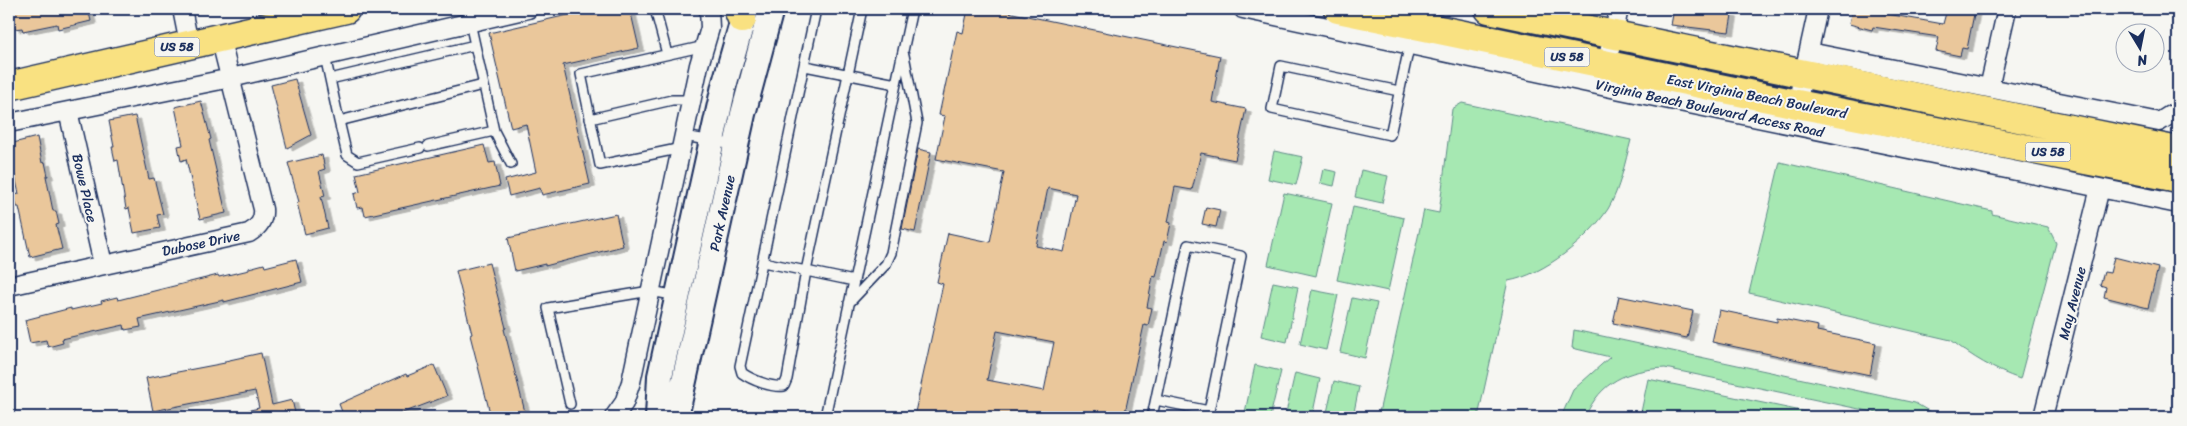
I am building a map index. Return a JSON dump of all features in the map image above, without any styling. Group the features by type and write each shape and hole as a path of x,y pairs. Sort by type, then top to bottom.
{"main road":[{"name":"US 58","path":"9,86 346,9"},
{"name":"Park Avenue","path":"676,417 736,145 771,9"},
{"name":"East Virginia Beach Boulevard","path":"1338,9 1606,66 1795,115 2178,178"},
{"name":"US 58","path":"1489,9 1616,22 1806,63 2178,151"},
{"name":"Park Avenue","path":"658,417 660,376 742,12"}],"street":[{"path":"182,9 189,44"},
{"path":"9,122 231,78 325,56 468,16 528,9"},
{"name":"Virginia Beach Boulevard Access Road","path":"1243,9 1417,26 2100,188 2178,204"},
{"path":"1795,115 1818,9"},
{"path":"1989,88 2008,9"},
{"path":"614,417 624,403 631,382 710,17 742,12"},
{"path":"1606,66 1616,22"},
{"name":"Dubose Drive","path":"9,286 249,233 261,222 263,209 220,37"},
{"path":"1806,63 1989,88 2159,122 2166,118"},
{"name":"Bowe Place","path":"68,111 103,264"},
{"name":"May Avenue","path":"2043,417 2100,188"}],"lane":[{"path":"655,9 667,54"},
{"path":"816,9 740,366 742,373 747,377 778,387 784,386 788,379 806,271 862,9"},
{"path":"825,417 912,9"},
{"path":"468,16 494,131 512,164"},
{"path":"1399,91 1281,66 1272,109 1390,135 1399,91 1417,26"},
{"path":"330,79 475,45"},
{"path":"705,46 581,74 600,165 683,142 712,140 736,145"},
{"path":"849,303 886,264 893,243 917,123 903,51"},
{"path":"325,56 348,155 358,162 494,131"},
{"path":"805,66 896,84"},
{"path":"339,120 483,85"},
{"path":"590,119 672,100 692,100"},
{"path":"1152,417 1188,245 1241,256 1209,411 1156,400"},
{"path":"763,262 854,281"},
{"path":"570,404 548,308 650,291 678,296"}],"path":[{"path":"700,417 704,411"}],"green space":[{"path":"1462,103 1631,140 1619,184 1612,201 1608,209 1589,232 1564,254 1550,263 1522,277 1508,281 1478,417 1378,417 1424,210 1439,213 1452,109"},
{"path":"1274,151 1303,157 1296,185 1268,179"},
{"path":"1780,162 1992,211 1992,214 2048,227 2056,243 2020,379 2001,372 1951,340 1749,293"},
{"path":"1323,169 1337,172 1334,186 1320,183"},
{"path":"1361,170 1388,176 1382,203 1355,197"},
{"path":"1284,193 1332,203 1316,276 1268,265"},
{"path":"1353,207 1404,218 1388,291 1337,280"},
{"path":"1273,282 1298,287 1287,342 1261,336"},
{"path":"1312,290 1338,295 1326,350 1300,344"},
{"path":"1352,298 1377,303 1365,358 1340,352"},
{"path":"1574,330 1915,403 1939,417 1897,417 1665,368 1639,371 1607,386 1591,405 1585,417 1561,417 1573,390 1610,357 1572,348"},
{"path":"1255,365 1281,371 1270,417 1244,417"},
{"path":"1295,373 1320,379 1312,417 1285,417"},
{"path":"1648,379 1830,417 1640,417"},
{"path":"1334,381 1359,387 1353,417 1326,417"}],"building":[{"path":"10,9 88,9 91,21 58,29 57,24 23,31 22,28 14,29"},
{"path":"594,9 630,9 639,48 563,65 590,184 542,195 540,188 509,196 505,180 536,172 526,124 511,128 489,33"},
{"path":"968,9 1003,11 1220,56 1212,102 1246,109 1235,160 1201,153 1192,190 1175,187 1168,222 1171,223 1167,242 1164,241 1156,277 1153,276 1147,307 1152,308 1148,326 1144,325 1124,417 914,417 943,284 937,282 948,233 990,242 1004,172 936,159 945,116 939,115 957,31 963,33","holes":["1048,188 1076,194 1064,252 1036,246","997,331 1054,342 1044,391 987,380"]},
{"path":"1674,9 1705,9 1732,15 1729,32 1671,25"},
{"path":"1852,9 1877,9 1876,12 1943,24 1947,9 1975,9 1967,49 1962,48 1960,56 1936,51 1939,37 1873,27 1872,30 1849,24"},
{"path":"295,79 311,135 287,148 271,85"},
{"path":"201,101 226,213 200,219 186,159 181,161 178,146 183,145 175,107"},
{"path":"135,116 149,179 154,178 163,214 157,215 160,228 134,233 129,208 126,209 118,160 115,161 109,121"},
{"path":"37,137 42,163 45,162 53,211 56,211 59,224 56,225 62,249 30,257 19,207 17,207 14,195 19,194 12,163 9,164 9,144"},
{"path":"484,145 489,163 495,162 500,186 365,216 363,207 357,208 354,194 360,192 356,174"},
{"path":"918,149 931,152 915,232 902,229"},
{"path":"322,155 325,169 319,171 325,196 321,197 328,228 305,234 297,203 299,202 288,163"},
{"path":"1206,207 1220,210 1216,227 1202,224"},
{"path":"616,214 623,246 545,266 545,264 515,271 508,238"},
{"path":"2114,257 2158,268 2148,308 2104,297 2106,287 2100,285 2104,272 2110,273"},
{"path":"296,259 302,282 224,302 224,300 139,319 141,327 125,330 124,325 62,339 63,343 48,347 46,340 30,343 25,320 71,308 71,310 102,303 101,301 117,297 118,300 218,275 219,277 249,270 249,268 264,264 265,267"},
{"path":"489,263 506,328 504,329 525,412 523,413 524,417 491,417 470,335 472,334 456,271"},
{"path":"1619,296 1693,311 1687,338 1613,323"},
{"path":"1719,310 1777,322 1777,318 1818,326 1817,331 1876,343 1870,375 1712,342"},
{"path":"261,353 272,405 292,400 296,417 241,417 241,412 259,408 255,391 153,411 146,378 225,363 225,361"},
{"path":"434,365 447,396 392,417 344,417 339,404 406,374 407,376"}]}
